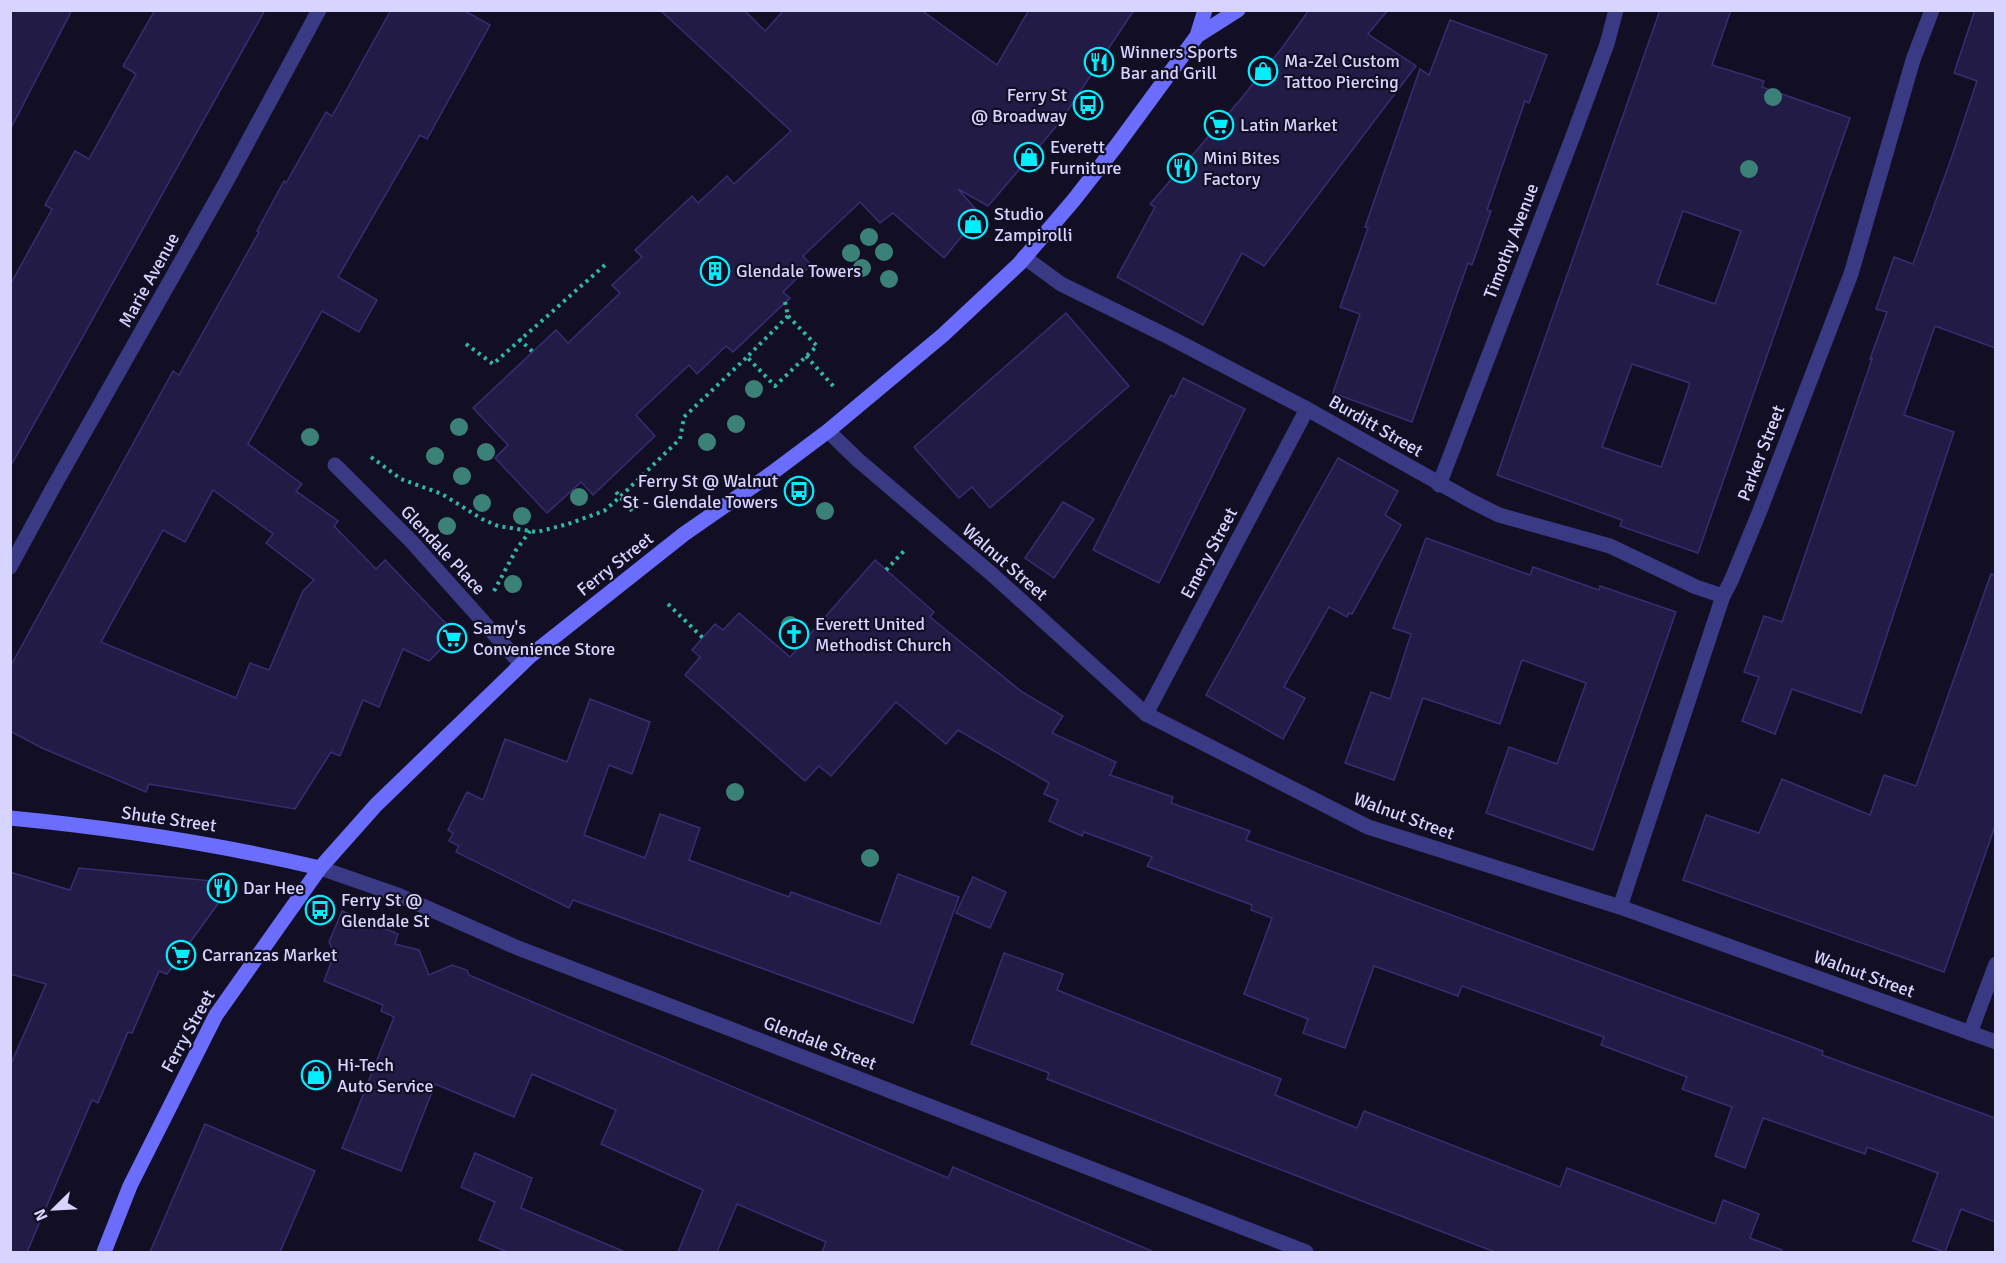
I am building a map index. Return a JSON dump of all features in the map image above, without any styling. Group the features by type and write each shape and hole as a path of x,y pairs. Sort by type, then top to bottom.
{"main road":[{"name":"Ferry Street","path":"104,1252 130,1186 216,1015 320,868 376,805 521,664 684,534 828,431 943,335 1024,257 1073,201 1197,36 1205,10"},
{"name":"Ferry Street","path":"1197,36 1238,10"},
{"name":"Shute Street","path":"10,818 58,822 232,848 320,868"}],"street":[{"name":"Marie Avenue","path":"10,567 225,184 319,10"},
{"name":"Timothy Avenue","path":"1439,485 1573,136 1607,44 1616,10"},
{"name":"Parker Street","path":"1620,908 1722,596 1731,581 1759,513 1851,274 1912,60 1932,10"},
{"name":"Burditt Street","path":"1024,257 1061,284 1171,338 1307,410 1439,485 1499,515 1610,546 1696,587 1722,596"},
{"name":"Emery Street","path":"1146,714 1307,410"},
{"name":"Walnut Street","path":"828,431 858,460 994,576 1146,714 1368,827 1620,908 1995,1042"},
{"name":"Glendale Place","path":"335,465 412,542 521,664"},
{"name":"Glendale Street","path":"320,868 398,895 518,948 1306,1252"},
{"path":"1970,1033 1995,964"}],"path":[{"path":"466,344 492,364 606,264"},
{"path":"747,357 774,386 817,345 788,316 785,302"},
{"path":"366,454 401,479 442,494 482,519 498,526 537,532 586,518 604,511 680,439 684,417 788,316"},
{"path":"519,339 533,352"},
{"path":"806,356 854,408"},
{"path":"616,492 632,512"},
{"path":"478,618 516,550 530,531"},
{"path":"886,570 904,551"},
{"path":"668,604 703,638"}],"building":[{"path":"10,10 72,10 10,130"},
{"path":"155,10 265,10 10,467 10,285 52,209 45,205 75,151 89,159 136,74 123,66"},
{"path":"391,10 463,10 490,25 427,139 420,135 338,277 377,300 359,332 322,311 248,444 302,484 296,491 338,521 334,526 376,569 385,560 456,634 429,661 403,649 379,707 363,700 340,756 331,752 295,809 149,784 146,792 42,748 10,731 10,667 173,371 179,375 259,232 257,231 284,181 286,183 326,112 332,116","holes":["213,490 273,534 266,543 314,580 303,591 269,670 250,663 236,698 101,642 163,530 185,542"]},
{"path":"660,10 744,10 765,31 784,10 921,10 997,65 1029,10 1134,10 1060,122 988,206 958,189 980,214 944,258 893,213 880,223 860,202 803,256 811,265 783,292 790,298 733,352 726,346 697,374 689,365 636,415 655,436 593,495 581,482 547,513 495,458 508,445 473,408 556,330 568,343 620,293 612,285 642,257 635,250 692,196 698,203 727,176 734,184 791,131"},
{"path":"1309,10 1388,10 1368,34 1416,66 1264,266 1242,253 1203,325 1117,277 1155,207 1150,204 1240,100"},
{"path":"1660,10 1731,10 1712,65 1764,81 1762,87 1850,118 1698,553 1620,526 1622,520 1497,475","holes":["1683,211 1741,231 1715,304 1657,284","1632,364 1690,383 1661,467 1602,447"]},
{"path":"1975,10 1995,10 1995,348 1935,326 1904,415 1954,432 1861,713 1792,689 1775,734 1742,721 1759,677 1744,672 1764,616 1782,622 1887,312 1876,309 1894,257 1913,264 1952,156 1977,81 1954,73"},
{"path":"1450,20 1547,55 1529,103 1525,101 1487,210 1491,211 1472,265 1468,263 1412,422 1333,393 1360,314 1340,307 1420,69 1429,75"},
{"path":"1066,313 1129,386 990,508 972,487 959,498 914,447"},
{"path":"1183,378 1245,409 1159,583 1093,550 1171,395 1174,397"},
{"path":"1338,458 1398,491 1385,515 1401,525 1352,614 1349,613 1347,617 1329,607 1284,687 1305,698 1283,739 1206,695"},
{"path":"1063,502 1094,519 1054,578 1025,558"},
{"path":"1426,538 1530,575 1533,567 1599,590 1600,586 1676,612 1593,850 1486,813 1509,747 1557,764 1586,683 1522,660 1500,724 1423,698 1394,780 1345,763 1371,692 1390,699 1411,634 1393,628"},
{"path":"875,560 934,612 930,617 1022,692 1063,716 1052,733 1116,762 1110,775 1173,797 1171,803 1250,831 1246,840 1823,1051 1822,1055 1995,1118 1995,1222 1961,1209 1945,1252 1913,1241 1938,1173 1867,1147 1865,1154 1763,1118 1745,1168 1715,1156 1732,1107 1682,1089 1687,1077 1601,1045 1604,1037 1462,986 1458,996 1374,966 1345,1048 1303,1033 1308,1019 1244,994 1272,918 1251,910 1252,905 1147,866 1152,857 1084,832 1082,836 1049,821 1058,800 1044,794 1049,783 958,730 946,744 896,702 831,776 819,766 805,781 685,675 700,657 692,650 715,624 723,630 739,613 790,657"},
{"path":"1991,574 1995,575 1995,826 1944,972 1683,880 1706,815 1759,833 1782,779 1870,815 1884,775 1916,786"},
{"path":"590,699 650,722 632,774 609,765 584,835 645,858 660,814 700,828 689,860 789,897 791,892 880,924 898,874 959,897 913,1023 573,900 569,908 456,852 459,846 449,841 453,833 448,830 467,792 483,800 505,739 567,762"},
{"path":"79,868 233,883 167,974 159,971 132,1033 128,1032 98,1103 92,1100 27,1252 10,1252 10,1066 46,984 10,974 10,872 70,890"},
{"path":"973,877 1006,892 990,928 956,913"},
{"path":"342,911 398,934 395,944 419,950 429,975 452,965 467,970 469,975 948,1178 953,1167 1154,1252 822,1252 826,1242 737,1204 717,1252 678,1252 703,1190 601,1144 616,1110 532,1074 514,1117 435,1084 401,1171 342,1148 394,1017 381,1011 383,1005 324,981 334,954 329,942"},
{"path":"1004,953 1063,974 1057,990 1281,1079 1275,1095 1357,1128 1364,1111 1560,1187 1567,1168 1715,1224 1723,1200 1759,1214 1750,1238 1782,1250 1781,1252 1495,1252 1047,1079 1049,1073 971,1044"},
{"path":"205,1124 315,1171 280,1252 150,1252"},
{"path":"475,1153 532,1178 521,1208 625,1252 507,1252 479,1240 495,1202 461,1187"}],"place":[{"name":"Winners Sports Bar and Grill","path":"1099,62"},
{"name":"Ma-Zel Custom Tattoo Piercing","path":"1263,71"},
{"name":"Ferry St @ Broadway","path":"1088,105"},
{"name":"Latin Market","path":"1219,125"},
{"name":"Everett Furniture","path":"1029,157"},
{"name":"Mini Bites Factory","path":"1182,168"},
{"name":"Studio Zampirolli","path":"973,224"},
{"name":"Glendale Towers","path":"715,271"},
{"name":"Ferry St @ Walnut St - Glendale Towers","path":"799,491"},
{"name":"Everett United Methodist Church","path":"794,634"},
{"name":"Samy's Convenience Store","path":"452,638"},
{"name":"Dar Hee","path":"222,888"},
{"name":"Ferry St @ Glendale St","path":"320,910"},
{"name":"Carranzas Market","path":"181,955"},
{"name":"Hi-Tech Auto Service","path":"316,1075"}]}
